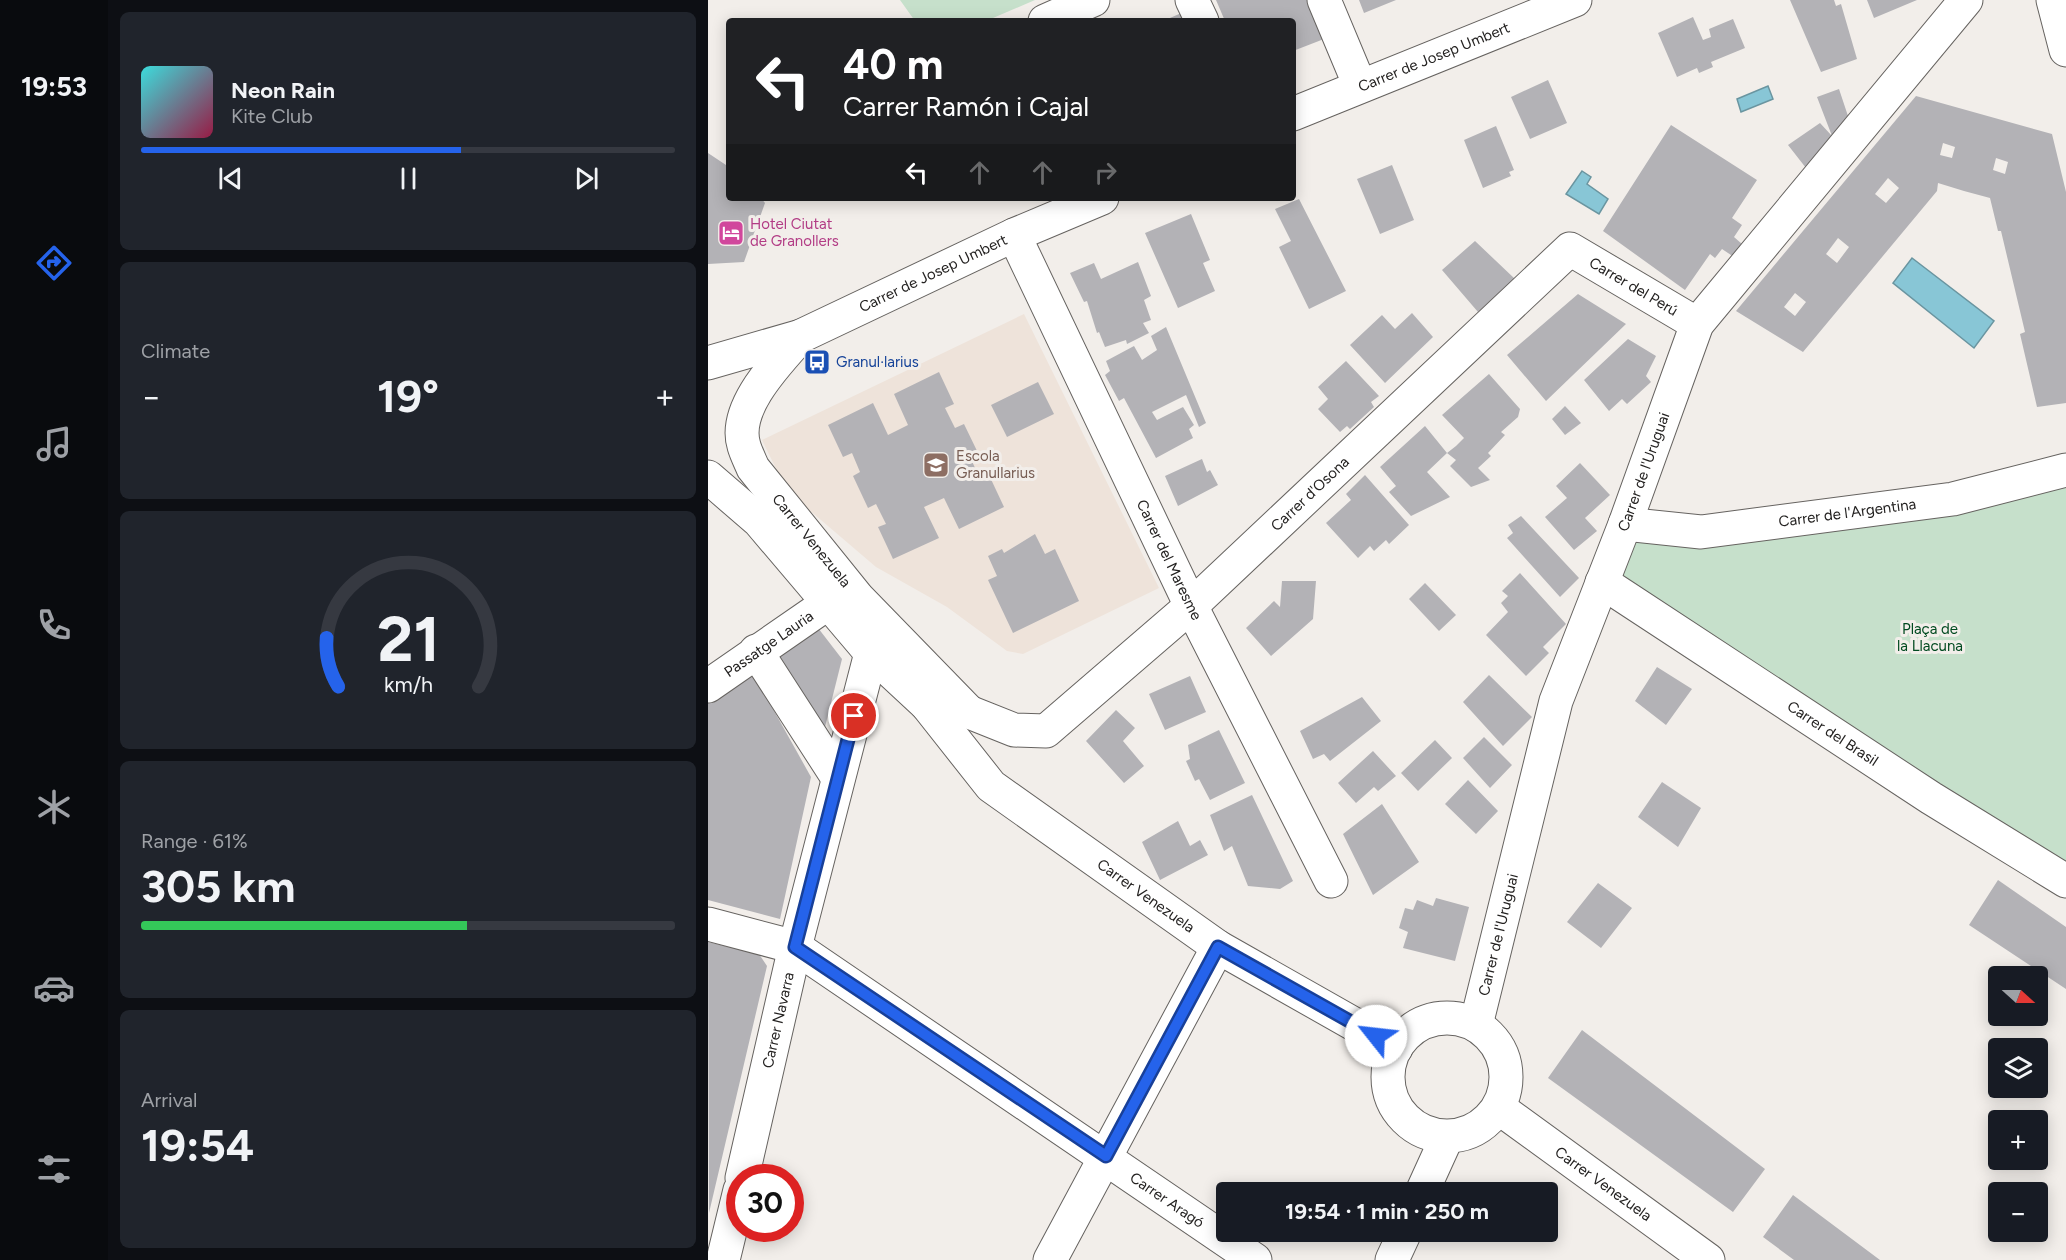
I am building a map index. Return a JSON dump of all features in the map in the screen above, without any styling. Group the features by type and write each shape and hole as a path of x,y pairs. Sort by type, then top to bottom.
{"street":[{"path":"1052,18 1093,0"},
{"path":"1192,0 1201,18"},
{"path":"1324,0 1360,86"},
{"name":"Carrer de Josep Umbert","path":"1296,113 1575,0"},
{"name":"Carrer de l'Uruguai","path":"1476,1025 1556,701 1625,524 1697,324 1966,0"},
{"path":"2053,0 2066,50"},
{"name":"Carrer de Josep Umbert","path":"708,363 801,336 1014,235 1061,206 1087,201"},
{"name":"Carrer del Maresme","path":"1014,235 1191,606 1331,880"},
{"name":"Carrer del Perú","path":"1570,249 1697,324"},
{"name":"Carrer d'Osona","path":"1046,731 1191,606 1570,249"},
{"name":"Carrer de Josep Umbert","path":"768,374 801,336"},
{"name":"Carrer Venezuela","path":"768,374 753,395 745,417 743,444 753,468 858,598 969,712"},
{"name":"Carrer de l'Argentina","path":"1625,524 1701,532 1953,499 2066,470"},
{"name":"Carrer Venezuela","path":"708,477 759,521 871,653 927,705 991,786 1218,947 1396,1047"},
{"name":"Carrer del Brasil","path":"1602,582 1921,792 2066,881"},
{"name":"Passatge Lauria","path":"708,686 828,603"},
{"path":"756,651 838,778"},
{"name":"Carrer Navarra","path":"745,1164 795,947 871,653"},
{"name":"Carrer Venezuela","path":"927,705 969,712 1014,730 1046,731"},
{"name":"Carrer Aragó","path":"708,924 795,947 1106,1156 1255,1260"},
{"path":"1050,1260 1218,947"},
{"path":"1448,1018 1476,1025 1495,1042 1503,1058 1507,1080 1499,1107 1484,1124 1465,1134 1447,1137 1430,1134 1415,1127 1401,1114 1390,1094 1388,1074 1396,1047 1410,1032 1427,1022 1448,1018"},
{"name":"Carrer Venezuela","path":"1499,1107 1708,1260"},
{"path":"1427,1182 1447,1137"},
{"path":"723,1260 727,1242"},
{"path":"1392,1260 1400,1242"}],"shaded area":[{"name":"Escola Granullarius","path":"1024,314 1159,588 1023,654 1007,651 947,607 876,567 787,491 762,440"}],"green space":[{"path":"900,0 1035,0 993,18 913,18"},
{"name":"Plaça de la Llacuna","path":"2066,470 2066,881 1602,582 1625,524 1701,532"}],"water":[{"path":"1768,86 1773,99 1741,112 1737,99"},
{"path":"1582,171 1591,177 1587,184 1608,199 1599,214 1566,194"},
{"path":"1912,258 1994,321 1974,348 1893,283"}],"building":[{"path":"1216,0 1308,0 1324,39 1296,50 1296,18 1224,18"},
{"path":"1359,0 1396,0 1364,13"},
{"path":"1790,0 1834,0 1836,6 1841,4 1857,59 1821,72"},
{"path":"1867,0 1917,0 1874,18"},
{"path":"1186,11 1189,18 1170,18"},
{"path":"1693,17 1703,40 1711,37 1709,29 1733,19 1745,48 1711,62 1713,67 1699,73 1697,68 1677,77 1658,33"},
{"path":"1548,80 1567,123 1530,139 1511,97"},
{"path":"1839,89 1848,116 1832,136 1817,97"},
{"path":"1916,96 2052,134 2066,192 2066,403 2037,407 2020,334 2025,332 2001,231 1998,231 1990,198 1938,183 1937,191 1803,352 1736,311","holes":["1943,143 1955,147 1952,158 1940,155","1996,158 2008,162 2005,174 1993,170","1888,178 1899,188 1886,203 1875,194","1838,238 1849,247 1837,263 1826,254","1795,293 1806,302 1795,316 1784,307"]},
{"path":"1820,123 1832,136 1806,168 1788,145"},
{"path":"1671,125 1757,180 1732,218 1742,225 1734,237 1742,244 1734,257 1722,249 1715,258 1710,254 1685,290 1603,231"},
{"path":"1496,126 1514,170 1509,172 1511,176 1483,188 1464,140"},
{"name":"Hotel Ciutat de Granollers","path":"708,153 726,165 726,201 763,201 765,203 744,262 708,264"},
{"path":"1392,165 1414,220 1380,234 1357,179"},
{"path":"1299,199 1346,291 1309,309 1279,247 1291,241 1275,209"},
{"path":"1191,214 1210,260 1203,263 1215,291 1178,308 1145,233"},
{"path":"1475,241 1515,279 1478,312 1442,270"},
{"path":"1138,262 1151,296 1144,300 1151,320 1143,323 1149,333 1127,344 1126,340 1105,347 1099,332 1097,333 1087,301 1084,302 1070,273 1094,263 1101,279"},
{"path":"1578,294 1626,324 1546,401 1507,355"},
{"path":"1412,313 1433,337 1385,383 1350,345 1382,315 1395,329"},
{"path":"1166,327 1206,423 1199,427 1186,395 1152,412 1157,420 1183,407 1194,425 1189,429 1193,438 1156,458 1124,398 1119,401 1105,375 1110,371 1106,361 1134,346 1142,360 1157,350 1151,336"},
{"path":"1628,339 1656,356 1646,376 1651,382 1627,404 1622,399 1609,411 1584,380"},
{"path":"1346,361 1379,396 1371,402 1374,407 1350,429 1347,426 1340,432 1318,409 1328,399 1318,387"},
{"path":"939,372 954,404 945,408 955,428 964,424 979,455 971,459 980,479 989,475 1004,507 959,529 944,498 924,507 939,538 893,559 878,527 886,524 876,504 868,508 853,476 860,472 852,453 843,457 828,425 873,403 888,435 908,425 894,394"},
{"path":"1489,374 1520,409 1518,417 1501,432 1505,435 1488,453 1491,456 1478,468 1490,480 1471,487 1450,466 1456,460 1447,453 1464,438 1442,415"},
{"path":"1038,382 1054,414 1007,437 991,405"},
{"path":"1565,406 1581,423 1565,435 1552,419"},
{"path":"1425,426 1447,453 1427,472 1450,497 1411,516 1389,492 1396,486 1380,467"},
{"path":"1202,459 1207,472 1210,470 1218,485 1178,506 1165,476"},
{"path":"1580,463 1610,495 1585,518 1597,531 1574,550 1545,517 1567,498 1556,486"},
{"path":"1365,475 1409,525 1389,544 1386,540 1374,551 1370,546 1358,558 1326,523 1351,500 1346,494"},
{"path":"1521,516 1579,578 1560,597 1507,538 1513,533 1508,525"},
{"path":"1035,534 1045,554 1055,549 1079,601 1013,633 988,580 997,576 988,556 1002,549 1004,553"},
{"path":"1520,573 1566,624 1543,647 1549,653 1526,676 1486,635 1508,612 1501,603 1508,596 1502,591"},
{"path":"1282,581 1316,581 1313,619 1271,656 1246,628 1274,601 1280,607"},
{"path":"1425,583 1456,615 1439,631 1409,599"},
{"path":"815,624 842,659 825,727 769,652"},
{"path":"749,666 811,777 780,919 708,900 708,695"},
{"path":"1657,667 1692,689 1666,725 1635,701"},
{"path":"1489,675 1532,717 1503,746 1463,702"},
{"path":"1190,676 1206,712 1165,730 1149,694"},
{"path":"1362,697 1381,721 1330,761 1324,754 1313,759 1300,731"},
{"path":"1116,710 1135,728 1123,741 1144,766 1124,783 1086,741"},
{"path":"1219,730 1245,783 1210,800 1199,779 1195,781 1186,761 1190,759 1188,745"},
{"path":"1484,737 1512,765 1490,788 1463,758"},
{"path":"1435,740 1452,758 1418,791 1401,773"},
{"path":"1373,751 1396,776 1378,791 1374,787 1356,803 1338,783"},
{"path":"1468,780 1498,811 1476,834 1445,804"},
{"path":"1662,782 1701,808 1678,847 1638,817"},
{"path":"1252,795 1293,881 1280,889 1248,886 1232,846 1224,851 1210,815"},
{"path":"1382,804 1419,862 1373,895 1343,834"},
{"path":"1178,821 1190,846 1200,840 1208,855 1160,880 1142,842"},
{"path":"1998,880 2066,927 2066,989 2048,977 2048,966 2031,966 1969,925"},
{"path":"1598,883 1632,908 1601,948 1567,922"},
{"path":"1436,898 1469,907 1455,961 1403,948 1408,932 1399,928 1405,908 1413,910 1417,900 1433,906"},
{"path":"708,942 759,954 767,966 709,1213"},
{"path":"1582,1030 1765,1169 1733,1212 1548,1078"},
{"path":"1793,1195 1880,1260 1794,1260 1763,1237"}],"place":[{"name":"Hotel Ciutat de Granollers","path":"731,233"},
{"name":"Granul·larius","path":"817,362"},
{"name":"Escola Granullarius","path":"936,465"}],"route":[{"path":"854,716 795,947 1106,1156 1218,947 1376,1036"}]}
